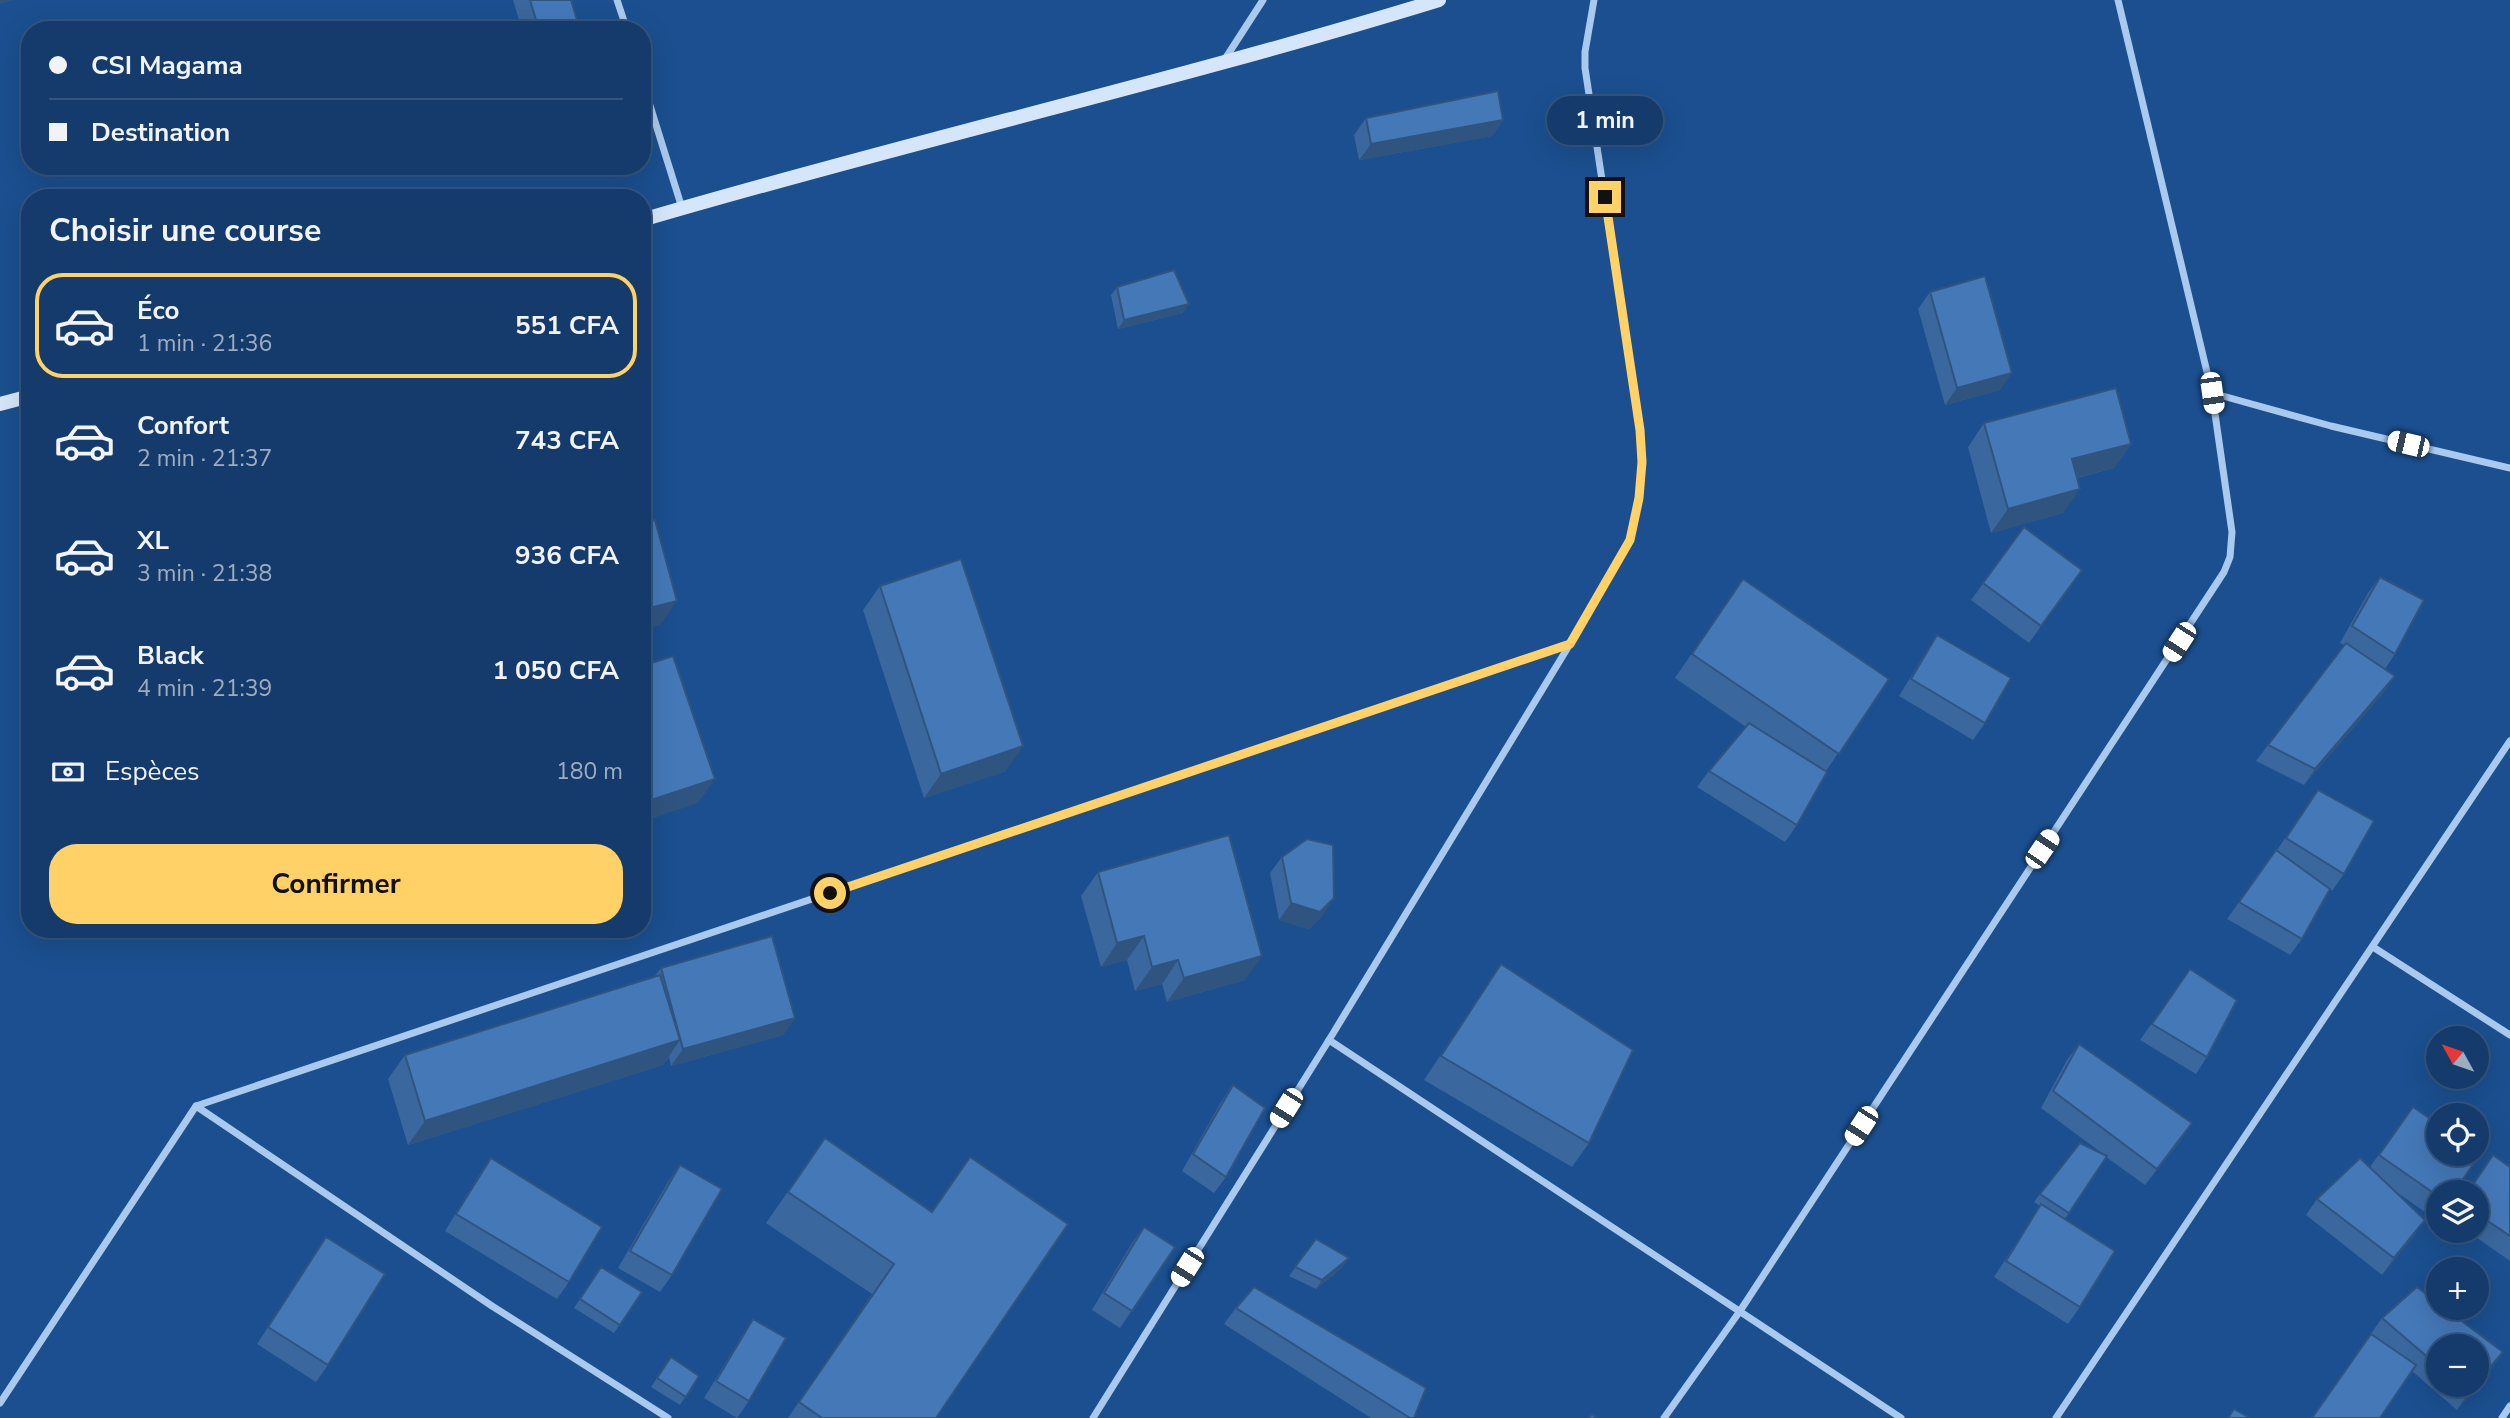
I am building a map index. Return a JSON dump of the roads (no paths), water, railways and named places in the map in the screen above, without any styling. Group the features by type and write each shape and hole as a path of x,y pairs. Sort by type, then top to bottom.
{"main road":[{"path":"651,218 1223,63 1439,0"},
{"path":"0,404 21,398"}],"street":[{"path":"617,0 624,21"},
{"path":"1223,63 1263,0"},
{"path":"1093,1418 1329,1040 1570,644 1630,540 1639,498 1642,462 1640,430 1585,68 1594,0"},
{"path":"1664,1418 1740,1311 2224,572 2230,557 2232,532 2212,393 2118,0"},
{"path":"651,109 682,209"},
{"path":"2212,393 2331,426 2510,468"},
{"path":"0,1403 195,1106 1570,644"},
{"path":"2056,1418 2510,741"},
{"path":"2373,947 2510,1035"},
{"path":"1329,1040 1902,1418"},
{"path":"195,1106 492,1306 668,1418"},
{"path":"2502,1418 2510,1406"}]}
